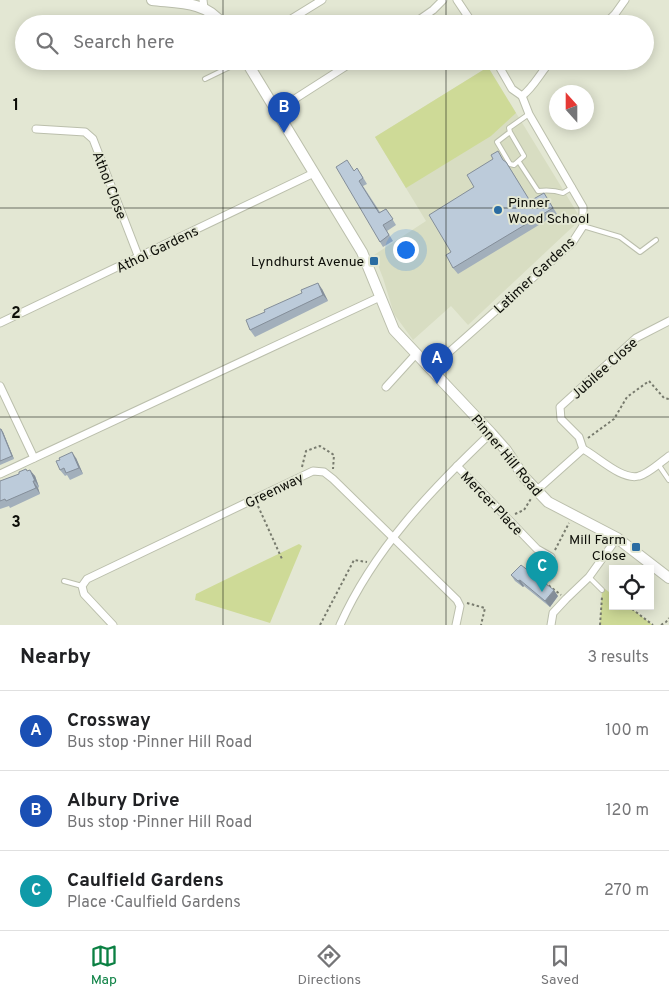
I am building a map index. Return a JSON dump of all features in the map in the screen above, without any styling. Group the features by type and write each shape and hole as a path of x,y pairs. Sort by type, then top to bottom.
{"street":[{"path":"152,0 192,5 203,4 216,15"},
{"path":"298,15 322,0"},
{"path":"426,15 443,0"},
{"path":"456,0 467,15"},
{"path":"614,15 625,0"},
{"name":"Pinner Hill Road","path":"250,70 362,252 394,330 491,433 506,450 524,477 548,502 617,538 669,578"},
{"path":"276,112 340,70"},
{"name":"Latimer Gardens","path":"429,368 572,243 583,226 583,207 529,114 522,96 512,89 501,70"},
{"path":"522,96 531,90 543,70"},
{"name":"Athol Close","path":"36,129 85,132 93,139 139,258"},
{"name":"Athol Gardens","path":"0,323 314,173"},
{"path":"0,474 380,297"},
{"name":"Jubilee Close","path":"582,446 579,437 561,419 560,407 636,338 669,321"},
{"path":"386,387 416,354"},
{"path":"0,386 34,458"},
{"path":"340,625 347,608 374,562 392,537 457,466 491,433"},
{"path":"536,491 582,446 596,458 629,477 639,476 669,456"},
{"name":"Mercer Place","path":"457,466 537,549 551,557"},
{"name":"Greenway","path":"82,586 87,580 313,471 324,472 333,479 457,600"},
{"path":"550,625 553,613 589,577 617,538"},
{"path":"82,586 84,594 113,625"},
{"path":"456,625 460,606 457,600"}],"lane":[{"path":"205,79 224,70"},
{"path":"510,132 499,140 498,144 510,164 514,165 523,159 524,155 509,128 529,114"},
{"path":"519,162 538,191 546,189 551,191 558,190 563,193 572,187"},
{"path":"583,226 620,238 640,252 656,240"},
{"path":"658,464 669,480"},
{"path":"589,577 602,590"},
{"path":"64,580 82,586"}],"path":[{"path":"582,446 614,419 627,396 649,381 664,398 669,399"},
{"path":"300,477 306,451 320,446 334,455 333,479"},
{"path":"506,517 524,510 536,491"},
{"path":"255,499 282,559"},
{"path":"551,557 573,516"},
{"path":"320,625 354,560 374,562"},
{"path":"529,570 566,599"},
{"path":"600,625 602,590"},
{"path":"457,600 485,608 481,625"},
{"path":"633,610 654,625"},
{"path":"661,625 669,618"}],"shaded area":[{"name":"Pinner Wood School","path":"483,70 490,70 581,219 468,325 451,306 413,340 394,314 374,255 426,221 375,137"}],"green space":[{"path":"483,70 490,70 516,113 491,136 406,188 375,137"},
{"path":"299,544 302,546 270,623 195,600 196,594"},
{"path":"605,589 609,592 609,610 633,610 653,625 600,625 602,590"}],"building":[{"path":"498,151 530,201 544,193 553,208 453,268 446,255 451,252 429,215 474,187 467,175 493,159 491,155"},
{"path":"347,160 354,171 357,168 363,178 359,181 379,213 386,209 393,219 383,225 389,235 380,242 336,167"},
{"path":"318,283 323,295 250,330 246,320 302,293 301,290"},
{"path":"0,429 12,456 0,461"},
{"path":"72,452 79,468 66,473 64,468 60,470 56,461"},
{"path":"26,469 27,471 30,470 36,488 6,501 5,499 0,501 0,481 19,474 19,472"},
{"path":"521,565 554,590 545,601 511,575"}],"place":[{"name":"Albury Drive","path":"284,133"},
{"name":"Pinner Wood School","path":"498,210"},
{"name":"Lyndhurst Avenue","path":"374,261"},
{"name":"Crossway","path":"437,384"},
{"name":"Mill Farm Close","path":"636,547"},
{"name":"Caulfield Gardens","path":"542,592"}]}
